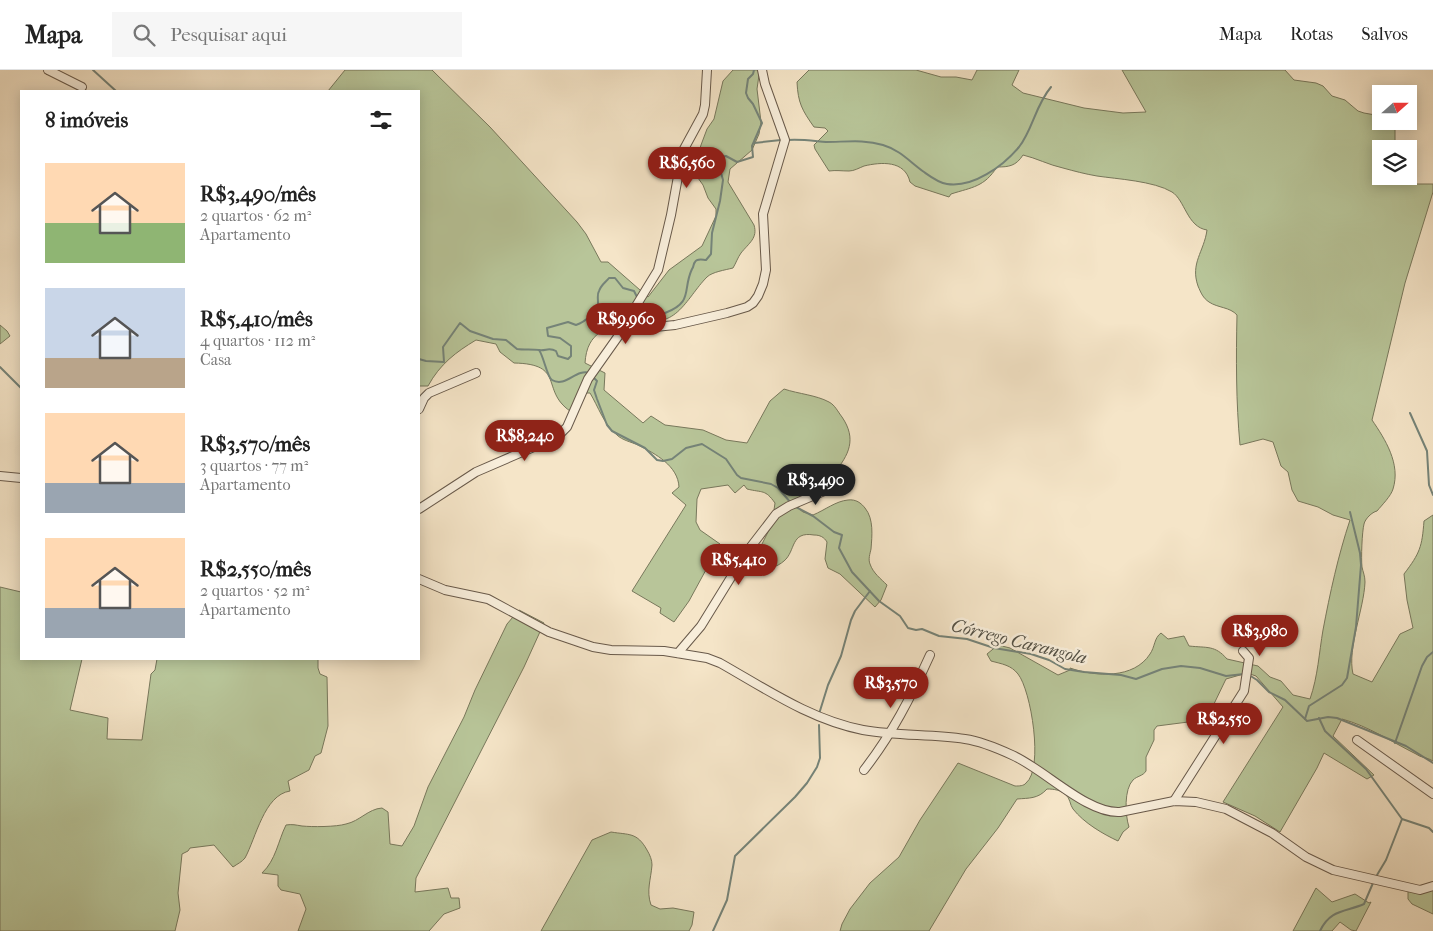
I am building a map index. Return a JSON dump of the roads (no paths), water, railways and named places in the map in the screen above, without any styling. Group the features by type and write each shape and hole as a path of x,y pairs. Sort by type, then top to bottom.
{"street":[{"path":"48,70 82,87"},
{"path":"420,508 476,472 552,439 567,427 588,379 629,321 658,270 684,149 700,121 705,105 708,70"},
{"path":"629,321 655,327 675,325 727,313 753,303 758,296 766,270 763,214 785,140 765,84 762,70"},
{"path":"420,407 429,393 476,373"},
{"path":"0,476 20,478"},
{"path":"678,653 700,626 746,553 776,514 792,504 829,489"},
{"path":"420,579 445,590 488,599 549,632 593,647 611,650 664,651 707,658 720,663 795,705 825,719 855,728 889,734 967,740 999,750 1028,764 1103,811 1120,812 1174,801 1196,802 1226,809 1272,833 1306,857 1333,870 1420,890 1433,886"},
{"path":"1174,801 1244,690 1249,658 1243,651"},
{"path":"864,770 889,734 911,696 930,655"},
{"path":"1357,740 1433,794"}],"waterway":[{"path":"93,70 115,90"},
{"path":"640,304 646,313 651,315 662,314 674,309 684,300 694,263 699,260 706,260 711,254 712,233 723,180 720,169 720,157 726,156 737,162 753,157 752,146 762,123 746,93 748,79 754,70"},
{"path":"788,140 862,141 876,143 895,150 929,176 941,182 947,184 967,183 996,168 1019,147 1028,133 1041,102 1051,87"},
{"path":"754,143 781,140"},
{"path":"420,359 444,362 443,347 460,323 470,331 493,339 506,340 517,349 551,349 556,351 558,356 568,359 571,356 571,346 560,338 548,336 547,328 568,322 576,325 587,319 597,306 598,292 609,278 615,278 623,288 634,291 637,297"},
{"name":"Córrego Carangola","path":"539,350 552,380 562,382 580,373 590,373"},
{"path":"0,367 20,387"},
{"name":"Córrego Carangola","path":"593,377 597,381 594,390 607,425 612,431 645,448 657,460 672,459 686,448 702,444 726,459 741,478 771,484 778,488 791,503"},
{"path":"1410,413 1427,451 1429,485 1433,495"},
{"name":"Córrego Carangola","path":"794,506 813,516 834,532 842,535 839,548 852,572 879,601 900,616 908,628 922,629 939,636 967,639 994,648 1031,654 1049,660 1065,669 1084,672 1121,675 1136,679 1162,669 1181,666 1200,668 1226,676 1244,674"},
{"path":"1305,719 1309,706 1342,685 1347,678 1356,627 1361,565 1350,512"},
{"path":"819,714 828,685 841,656 851,620 855,611 870,591"},
{"path":"1395,743 1422,666 1427,657 1433,652"},
{"name":"Córrego Carangola","path":"1249,675 1269,692 1285,700 1305,719"},
{"name":"Córrego Carangola","path":"1305,719 1307,721 1328,717 1337,718 1406,746 1433,763"},
{"path":"1319,718 1325,731 1366,769 1402,819 1429,828 1433,832"},
{"path":"713,931 727,900 735,856 795,797 817,767 820,758 819,725"},
{"path":"1377,875 1386,860 1402,819"},
{"path":"1320,931 1324,924 1334,915 1364,904 1373,883"}]}
